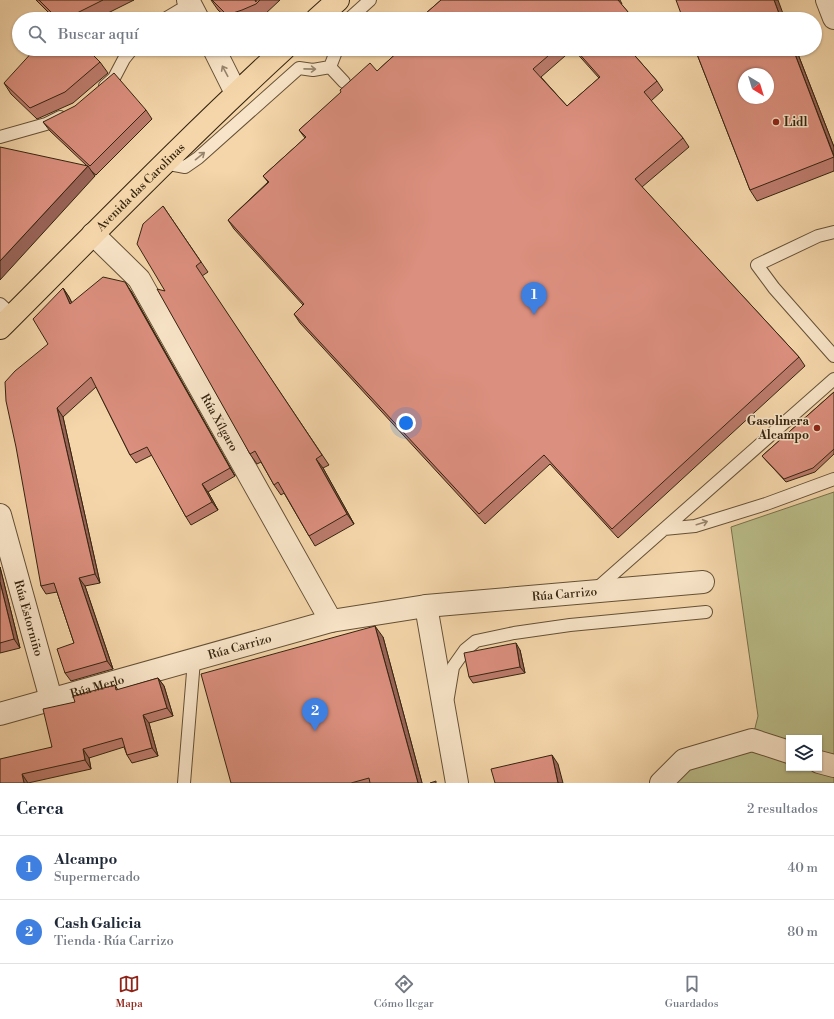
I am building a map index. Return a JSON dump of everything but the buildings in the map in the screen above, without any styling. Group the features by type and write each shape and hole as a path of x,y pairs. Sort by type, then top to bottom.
{"main road":[{"path":"325,12 338,0"},
{"name":"Avenida das Carolinas","path":"4,316 93,234 236,93 276,56"}],"street":[{"path":"827,0 834,18"},
{"path":"218,56 236,93"},
{"name":"Rúa Xílgaro","path":"93,234 139,279 331,622"},
{"name":"Rúa Estorniño","path":"0,515 51,699"},
{"name":"Rúa Carrizo","path":"194,660 331,622 426,606 703,582"},
{"path":"426,606 456,783"},
{"name":"Rúa Merlo","path":"0,714 194,660"},
{"path":"660,783 684,760 752,740 786,751"},
{"path":"822,763 834,766"}],"lane":[{"path":"357,12 370,0"},
{"path":"182,12 192,8"},
{"path":"95,94 114,78 126,56"},
{"path":"330,67 334,56"},
{"path":"330,67 344,82"},
{"path":"164,163 185,167 198,158 299,68 313,70 330,67"},
{"path":"0,137 46,124 71,112"},
{"path":"834,232 818,236 757,265 774,288 834,356"},
{"path":"593,591 834,379"},
{"path":"664,529 695,526 766,504 834,479"},
{"path":"445,714 453,667 465,650 476,641 514,633 570,625 706,612"},
{"path":"184,783 194,660"}],"green space":[{"path":"834,492 834,783 661,783 752,740 758,716 731,527"}],"place":[{"name":"Lidl","path":"776,122"},
{"name":"Alcampo","path":"534,315"},
{"name":"Gasolinera Alcampo","path":"817,428"},
{"name":"Cash Galicia","path":"315,731"}]}
